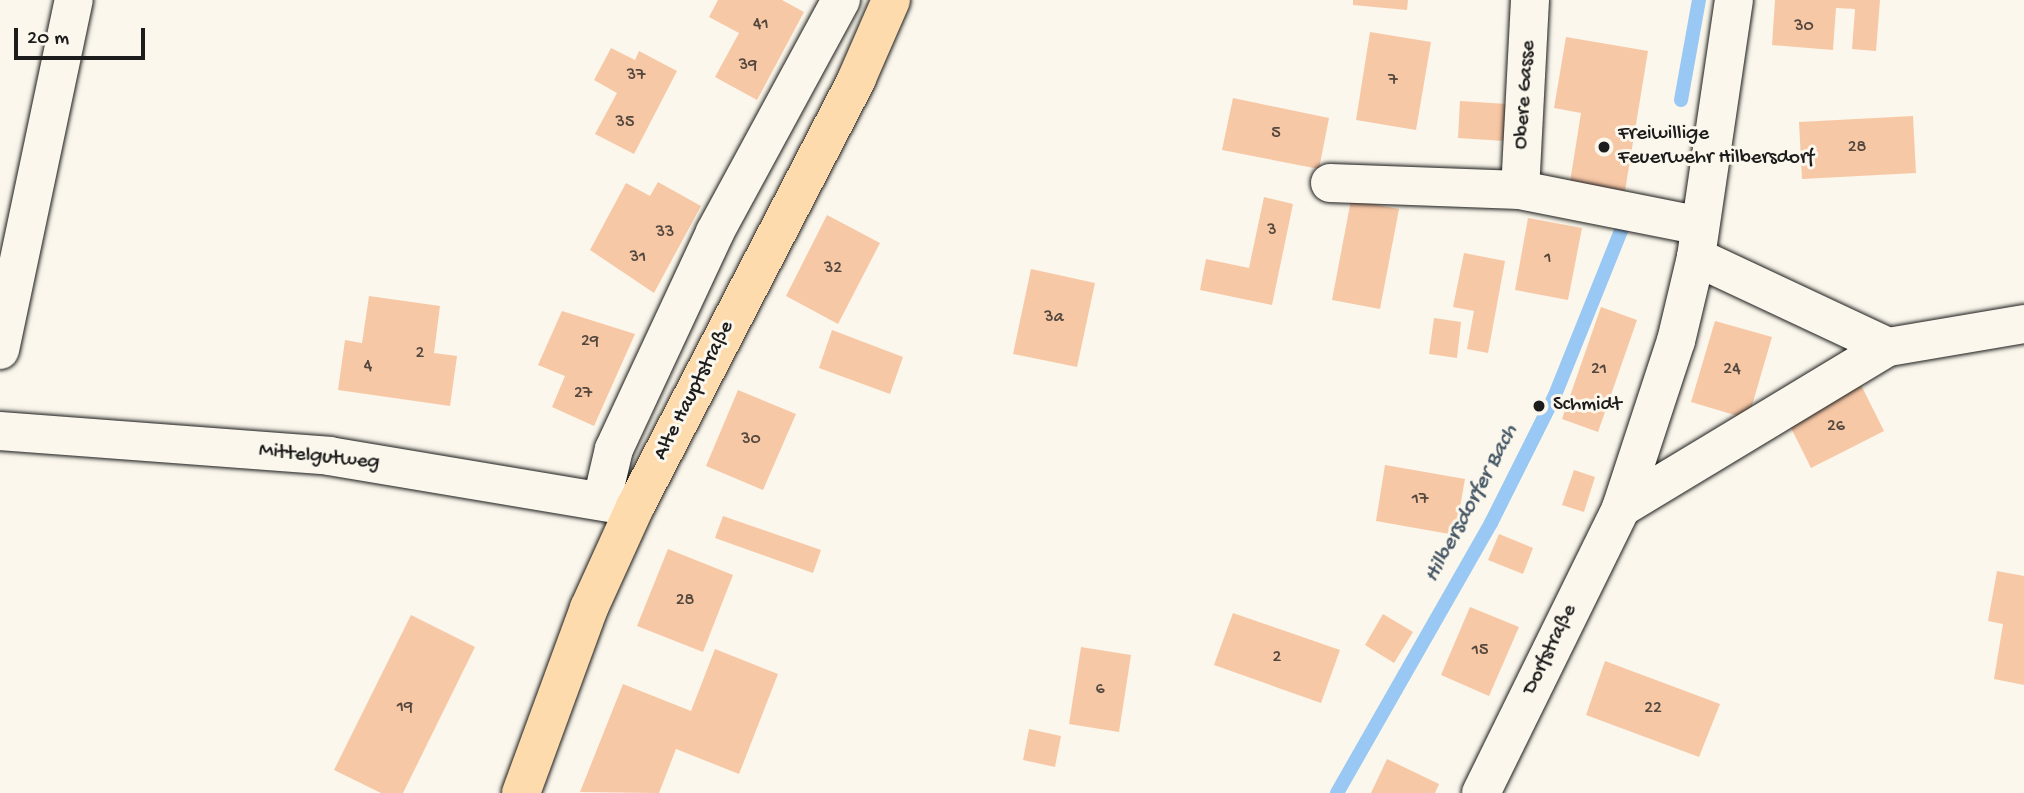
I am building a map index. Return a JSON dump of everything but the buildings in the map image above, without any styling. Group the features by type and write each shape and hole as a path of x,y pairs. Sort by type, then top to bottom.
{"main road":[{"name":"Alte Hauptstraße","path":"521,793 589,608 619,503 857,78 891,0"}],"street":[{"path":"0,349 74,0"},
{"path":"619,503 614,449 715,232 841,0"},
{"name":"Obere Gasse","path":"1520,190 1530,0"},
{"name":"Dorfstraße","path":"1481,793 1622,508 1696,241 1734,0"},
{"path":"1330,183 1520,190 1696,241 1888,347"},
{"path":"1622,508 1888,347 2024,324"},
{"name":"Mittelgutweg","path":"0,430 329,456 619,503"}],"waterway":[{"name":"Hilbersdorfer Bach","path":"1681,100 1699,0"},
{"name":"Hilbersdorfer Bach","path":"1337,793 1491,523 1555,395 1623,226"}],"place":[{"name":"Freiwillige Feuerwehr Hilbersdorf","path":"1604,147"},
{"name":"Schmidt","path":"1539,406"}]}
